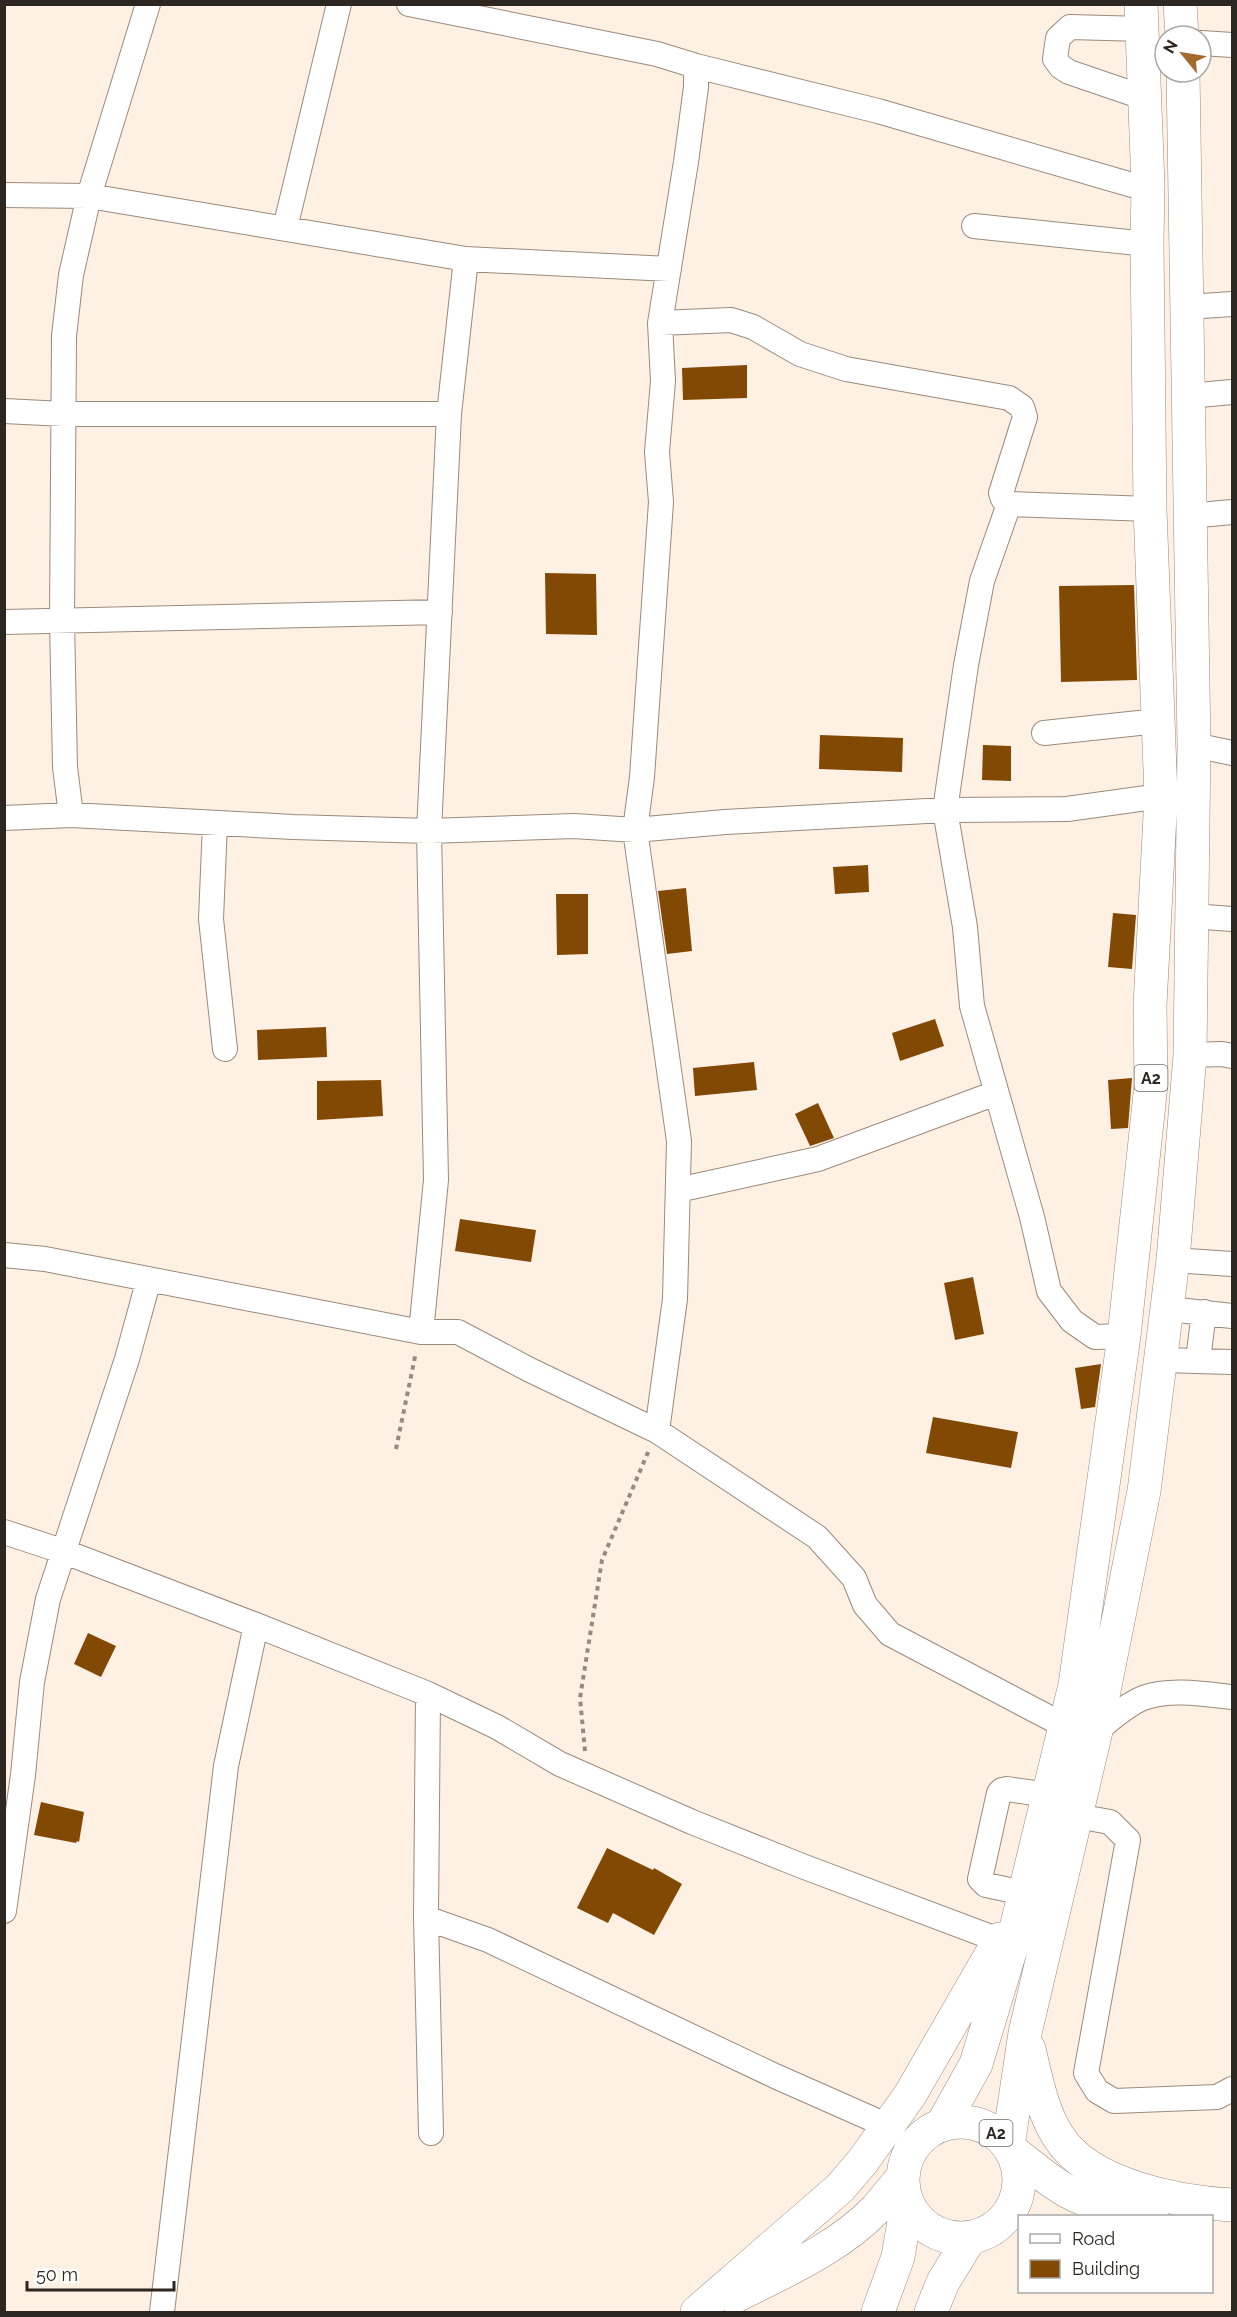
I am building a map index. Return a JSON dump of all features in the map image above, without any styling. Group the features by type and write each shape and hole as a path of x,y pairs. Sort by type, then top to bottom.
{"highway":[{"path":"1180,4 1181,24"},
{"name":"A2","path":"1023,1897 1075,1685 1124,1336 1151,1085 1150,1005 1161,795 1150,509 1148,185 1142,17"},
{"name":"A2","path":"1010,2149 1025,2033 1096,1731 1144,1491 1169,1309 1190,1055 1194,745 1183,84"},
{"path":"697,2313 840,2188 910,2095 1006,1942 1023,1897"},
{"name":"A2","path":"942,2125 976,2064 1006,1942"},
{"path":"1025,2033 1040,2094 1057,2135 1067,2149 1083,2163 1124,2184 1199,2203"},
{"name":"A2","path":"878,2313 898,2257 904,2190 910,2151 918,2140 929,2131 942,2125 960,2122 978,2124 995,2133 1010,2149 1017,2166 1019,2182 1010,2212 999,2225 986,2233 970,2238 955,2239 939,2235 920,2222 904,2190"},
{"path":"1010,2149 1054,2182 1082,2198 1118,2204 1233,2205"},
{"path":"703,2313 809,2258 904,2190"},
{"path":"931,2313 943,2282 970,2238"}],"street":[{"path":"71,815 66,767 62,621 64,336 71,275 89,196 148,4"},
{"path":"285,228 339,4"},
{"path":"409,4 657,54 696,66 878,111 1132,185 1148,185"},
{"path":"1142,17 1070,27 1058,38 1055,59 1069,72 1145,98"},
{"path":"1213,44 1233,45"},
{"path":"657,1431 675,1299 679,1141 635,830 642,777 661,502 657,452 663,381 660,323 696,87 696,66"},
{"path":"4,195 89,196 466,259 669,269"},
{"path":"974,226 1147,244"},
{"path":"421,1332 436,1180 429,831 449,414 466,259"},
{"path":"1187,307 1233,304"},
{"path":"660,323 731,320 753,327 800,354 846,369 1009,398 1022,407 1025,417 1000,493 1009,504 1150,509"},
{"path":"1188,396 1233,392"},
{"path":"4,411 64,414 449,414"},
{"path":"1009,504 982,581 966,665 945,810 965,927 972,1006 1032,1217 1049,1291 1072,1321 1095,1337 1124,1336"},
{"path":"1189,516 1233,512"},
{"path":"4,622 440,612"},
{"path":"1044,733 1158,721"},
{"path":"1194,745 1233,753"},
{"path":"4,818 71,815 429,831 574,826 635,830 725,822 945,810 1067,808 1161,795"},
{"path":"215,823 211,920 225,1049"},
{"path":"1191,916 1233,919"},
{"path":"1190,1055 1233,1056"},
{"path":"678,1191 819,1159 996,1093"},
{"path":"4,1255 45,1259 421,1332 458,1332 530,1370 657,1431 816,1537 854,1578 865,1605 890,1634 1065,1726"},
{"path":"1173,1260 1233,1264"},
{"path":"4,1911 32,1682 48,1599 127,1359 149,1279"},
{"path":"1169,1309 1233,1316"},
{"path":"1198,1360 1204,1312"},
{"path":"1162,1360 1233,1362"},
{"path":"4,1532 65,1552 428,1694 497,1727 560,1764 692,1822 802,1866 1006,1942"},
{"path":"162,2313 226,1766 256,1625"},
{"path":"428,1694 426,1918 431,2133"},
{"path":"1096,1731 1143,1698 1167,1694 1233,1697"},
{"path":"1023,1897 986,1885 980,1879 999,1793 1007,1789 1048,1795"},
{"path":"1077,1816 1110,1822 1128,1840 1086,2073 1098,2091 1114,2101 1217,2097 1233,2090"},
{"path":"426,1918 488,1940 775,2076 888,2126"}],"path":[{"path":"396,1449 421,1332"},
{"path":"589,1776 582,1732 580,1698 602,1560 657,1431"}],"building":[{"path":"747,365 747,398 683,400 682,368"},
{"path":"545,573 596,574 597,635 546,634"},
{"path":"1134,585 1137,680 1061,682 1059,586"},
{"path":"820,735 903,738 902,772 819,769"},
{"path":"983,745 1011,746 1011,781 982,780"},
{"path":"868,865 869,892 835,894 833,867"},
{"path":"686,888 692,951 667,954 658,891"},
{"path":"556,894 588,894 588,954 557,955"},
{"path":"1113,913 1136,915 1132,969 1108,967"},
{"path":"935,1019 944,1046 900,1061 892,1033"},
{"path":"326,1027 327,1057 258,1060 257,1030"},
{"path":"754,1062 757,1090 695,1096 693,1068"},
{"path":"1132,1078 1128,1128 1111,1129 1108,1080"},
{"path":"381,1080 383,1116 317,1120 317,1081"},
{"path":"818,1103 834,1138 810,1146 795,1114"},
{"path":"460,1219 536,1230 531,1262 455,1251"},
{"path":"973,1277 984,1334 955,1340 944,1283"},
{"path":"1101,1364 1095,1407 1081,1409 1075,1368"},
{"path":"933,1417 1018,1432 1011,1468 926,1453"},
{"path":"88,1633 116,1646 101,1677 74,1664"},
{"path":"41,1802 84,1812 79,1842 34,1835"},
{"path":"607,1848 653,1870 654,1868 682,1884 654,1935 613,1913 608,1923 577,1908"}]}
